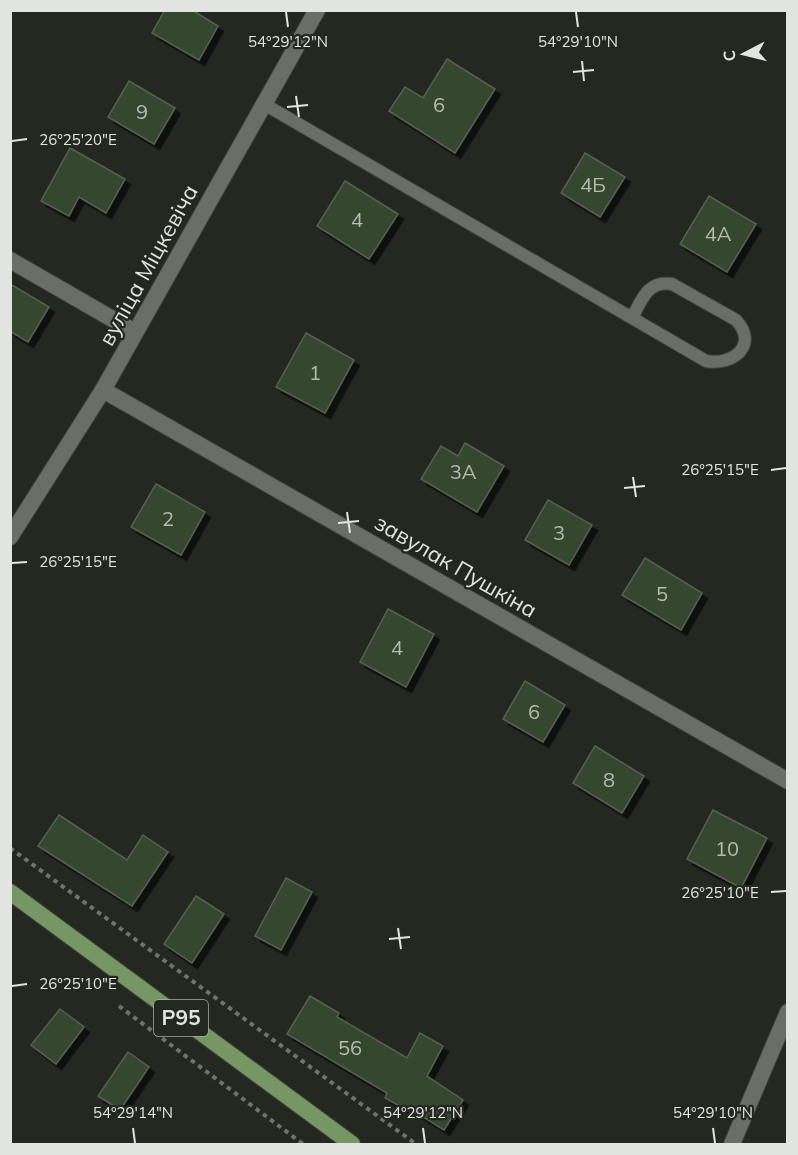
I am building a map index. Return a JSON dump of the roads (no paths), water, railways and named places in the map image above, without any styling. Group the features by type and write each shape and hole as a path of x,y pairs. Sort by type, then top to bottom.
{"main road":[{"name":"Р95","path":"10,892 352,1144"}],"street":[{"name":"вуліца Міцкевіча","path":"10,537 103,390 317,10"},
{"path":"10,260 135,332"},
{"name":"завулак Пушкіна","path":"103,390 788,781"},
{"path":"732,1144 788,1012"}],"lane":[{"path":"264,105 706,361 724,363 739,354 744,340 742,326 736,320 672,284 663,282 652,286 632,318"}]}
